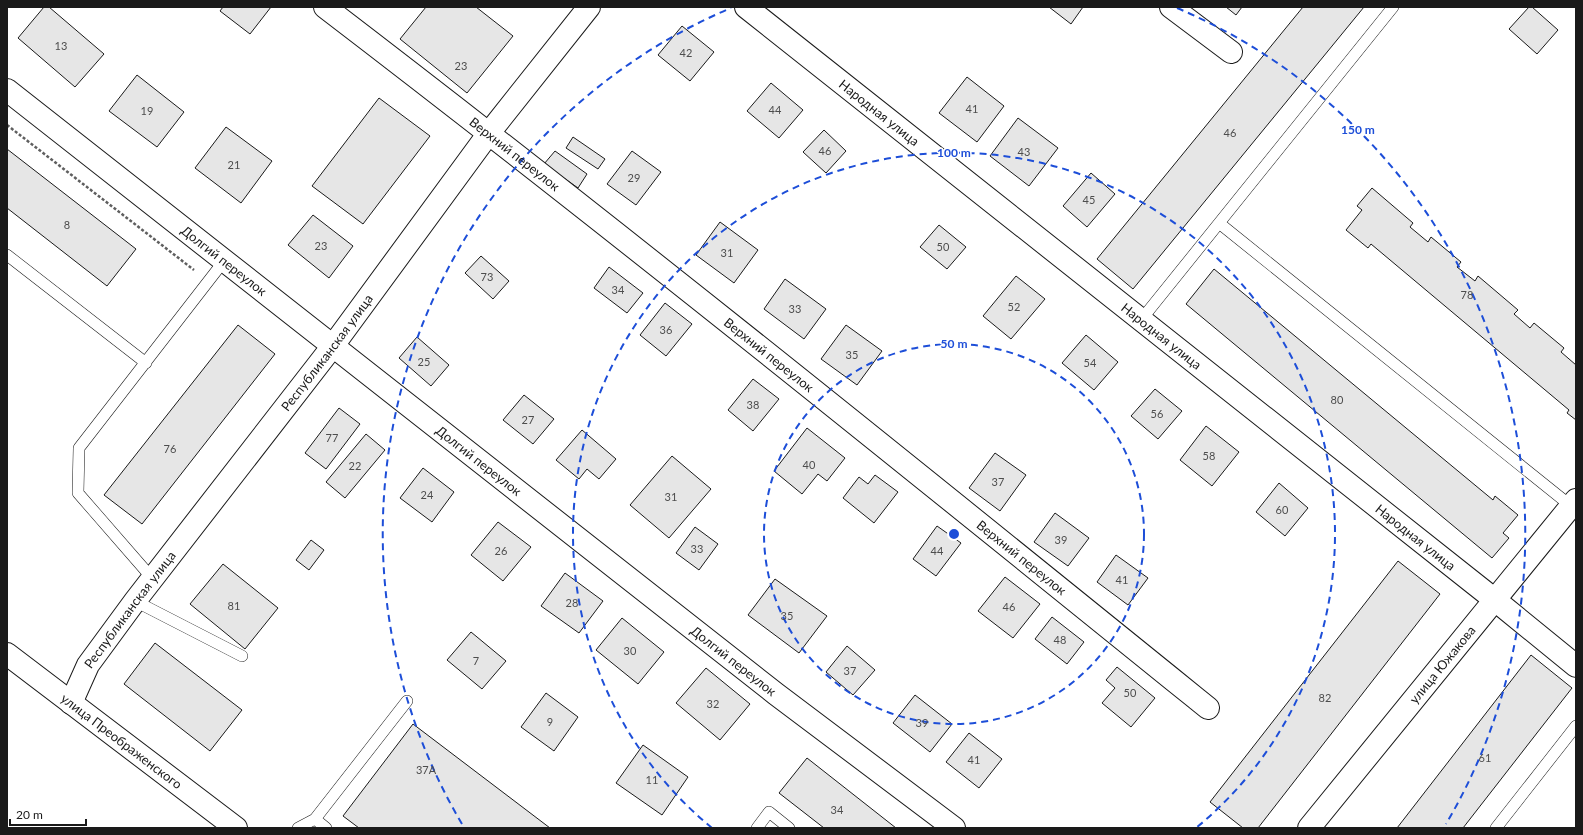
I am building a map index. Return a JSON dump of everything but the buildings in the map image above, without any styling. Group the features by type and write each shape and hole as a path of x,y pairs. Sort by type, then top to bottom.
{"street":[{"name":"Верхний переулок","path":"325,7 489,133 931,484 1208,708"},
{"name":"Республиканская улица","path":"71,703 88,665 152,578 332,346 489,133 590,7"},
{"name":"Народная улица","path":"746,7 1495,600 1576,666"},
{"path":"1171,7 1230,52"},
{"name":"Долгий переулок","path":"7,90 776,694 954,828"},
{"name":"улица Южакова","path":"1309,828 1573,503"},
{"name":"улица Преображенского","path":"7,654 236,828"}],"lane":[{"path":"1141,320 1393,7"},
{"path":"1219,223 1573,503"},
{"path":"7,255 146,363"},
{"path":"152,578 78,493 79,448 224,261"},
{"path":"135,601 242,656"},
{"path":"298,828 315,819 407,701"},
{"path":"1496,828 1576,726"},
{"path":"757,828 769,812 789,828"},
{"path":"315,819 326,828"}],"path":[{"path":"7,125 208,281"}]}
